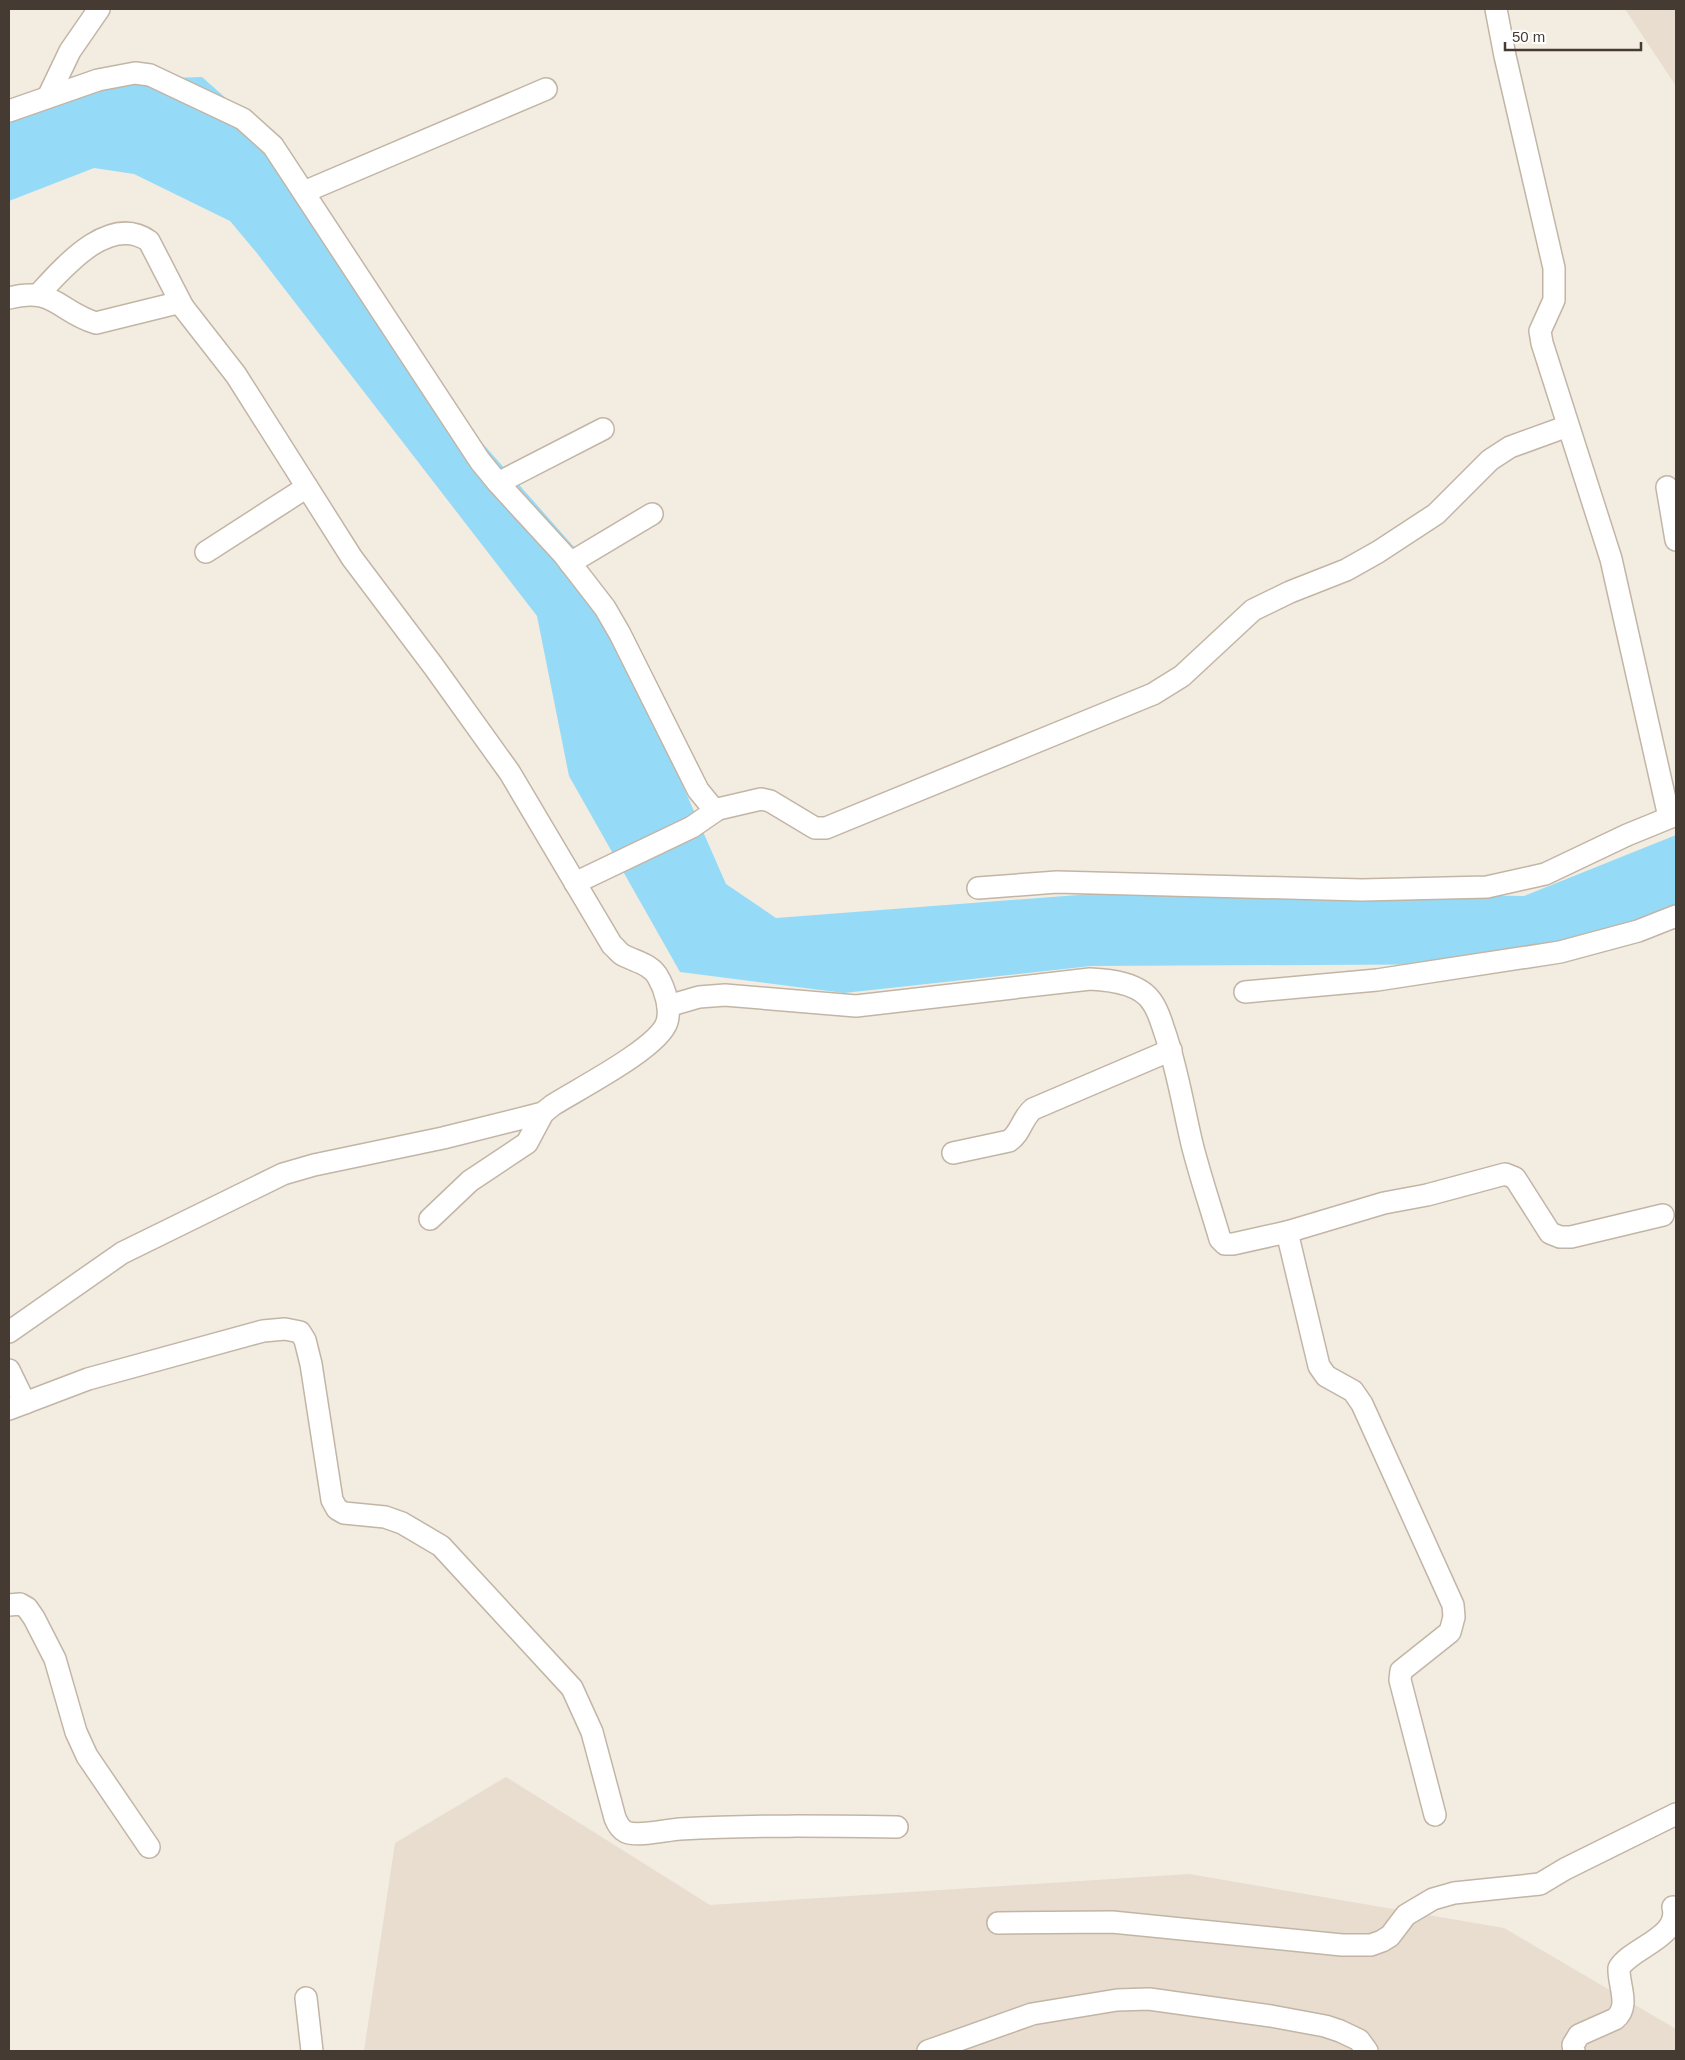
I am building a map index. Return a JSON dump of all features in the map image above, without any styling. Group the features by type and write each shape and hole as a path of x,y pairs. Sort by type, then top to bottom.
{"street":[{"path":"48,97 70,51 99,9"},
{"path":"978,888 1058,882 1362,890 1487,886 1544,874 1673,816 1611,559 1542,343 1540,331 1554,300 1554,268 1507,66 1496,9"},
{"path":"9,111 98,80 135,73 150,75 243,119 273,146 475,452 498,483 570,563 604,608 620,634 698,790 711,806 718,809"},
{"path":"304,192 546,89"},
{"path":"9,1332 122,1253 283,1174 368,1152 443,1138 543,1113 649,1045 662,1032 667,1021 668,1006 658,977 649,966 621,954 612,945 510,774 434,667 352,558 236,375 183,306 149,241 141,235 133,233 120,234 95,242 65,266 38,295"},
{"path":"9,298 25,293 53,299 84,320 96,323 177,303 183,306"},
{"path":"575,883 692,826 718,809 761,799 770,801 815,828 826,828 1153,694 1182,676 1253,610 1290,592 1346,570 1436,514 1490,460 1510,448 1568,426"},
{"path":"498,483 602,429"},
{"path":"206,552 307,487"},
{"path":"1667,487 1676,540"},
{"path":"570,563 652,514"},
{"path":"1245,992 1378,980 1560,952 1638,931 1676,916"},
{"path":"668,1006 699,997 725,995 856,1006 1090,979 1110,980 1128,985 1146,995 1152,1002 1171,1050 1193,1146 1220,1239 1225,1244 1233,1244 1287,1232 1384,1203 1426,1195 1505,1174 1515,1178 1550,1233 1560,1237 1571,1237 1663,1215"},
{"path":"953,1153 1009,1141 1016,1137 1026,1114 1033,1109 1171,1050"},
{"path":"430,1219 470,1181 527,1143 543,1113"},
{"path":"1287,1232 1319,1366 1326,1376 1353,1390 1362,1404 1453,1605 1454,1617 1450,1632 1401,1671 1400,1680 1436,1815"},
{"path":"9,1370 17,1406 88,1379 263,1332 285,1329 300,1332 312,1364 332,1500 336,1510 344,1513 384,1517 402,1523 442,1546 572,1688 592,1732 615,1818 619,1826 627,1832 636,1833 677,1829 780,1825 897,1828"},
{"path":"9,1605 20,1604 27,1608 34,1618 54,1659 76,1732 87,1756 149,1847"},
{"path":"998,1923 1112,1922 1342,1945 1371,1945 1390,1936 1406,1915 1433,1899 1454,1894 1540,1884 1565,1869 1676,1814"},
{"path":"1574,2051 1573,2045 1579,2035 1615,2020 1620,2015 1623,1997 1618,1968 1628,1958 1662,1935 1670,1927 1674,1919 1673,1907"},
{"path":"306,1998 312,2051"},
{"path":"928,2051 1032,2014 1117,2000 1149,2000 1271,2016 1325,2026 1340,2030 1359,2040 1367,2051"}],"shaded area":[{"path":"1625,9 1676,9 1676,86"},
{"path":"506,1777 710,1905 1189,1874 1504,1928 1676,2029 1676,2051 364,2051 395,1843"}],"water":[{"path":"202,77 290,155 469,428 582,556 726,884 776,918 1130,891 1524,896 1676,835 1676,919 1502,964 1091,966 844,993 680,972 569,776 537,616 256,252 230,221 134,174 94,168 9,201 9,112 78,81"}]}
